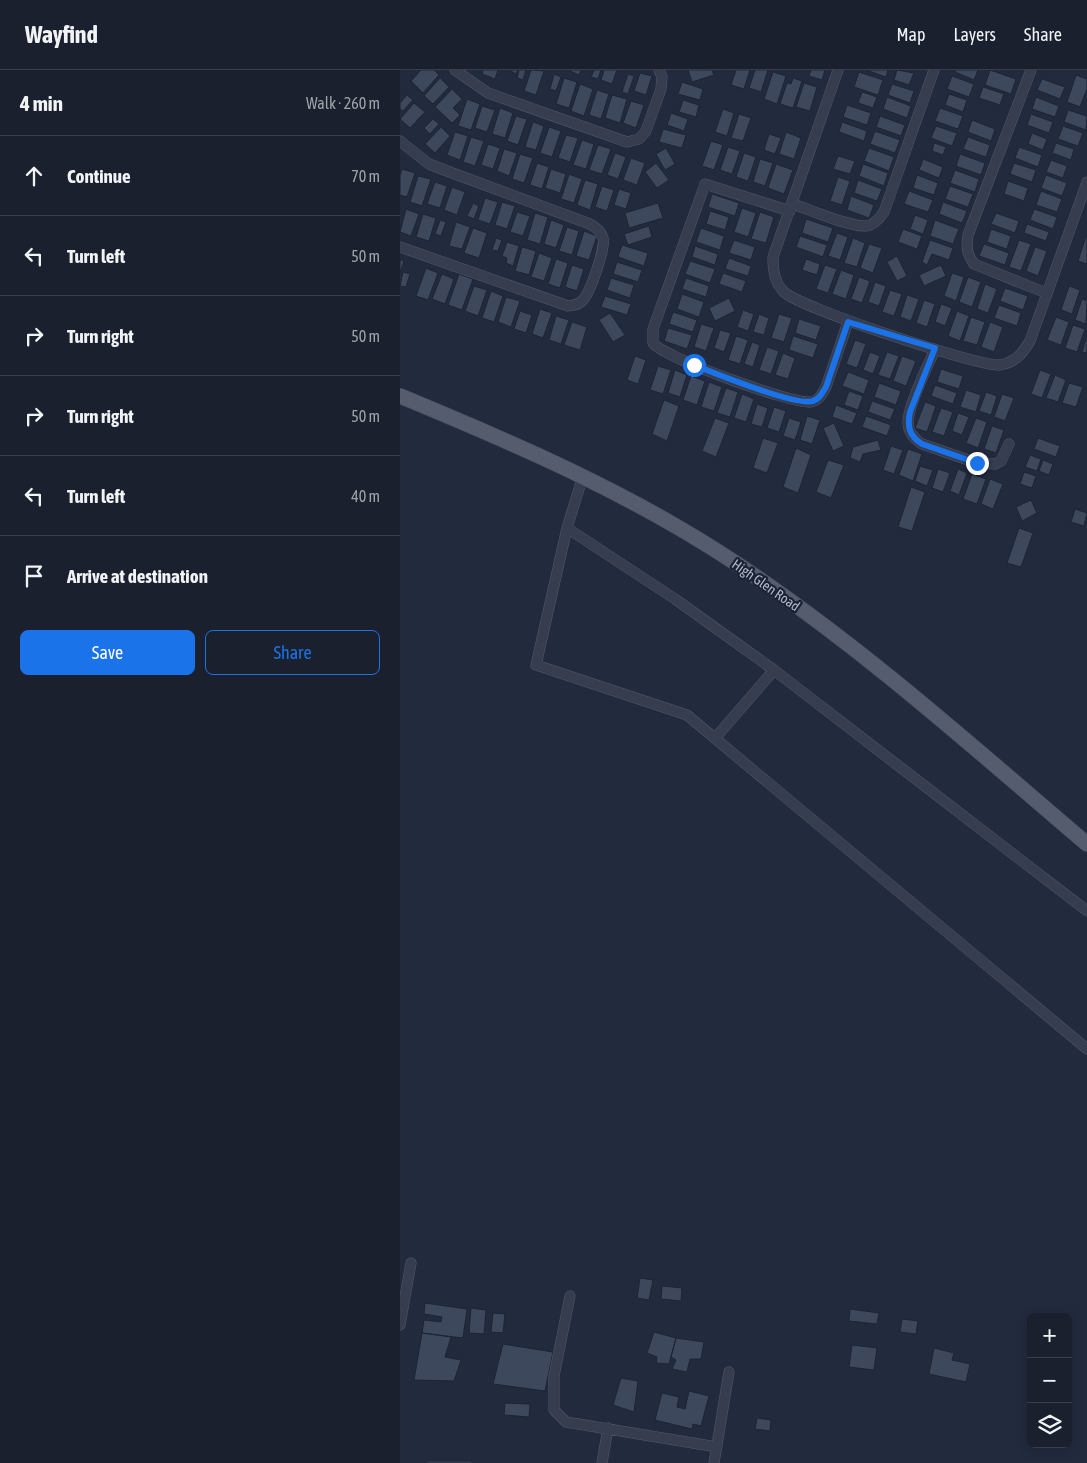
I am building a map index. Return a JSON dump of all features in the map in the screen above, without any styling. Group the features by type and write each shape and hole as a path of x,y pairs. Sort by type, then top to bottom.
{"main road":[{"name":"High Glen Road","path":"400,396 487,430 583,476 698,539 831,631 906,690 1087,844"}],"street":[{"path":"455,70 488,93 627,142 639,139 646,131 661,89 662,77 659,70"},
{"path":"838,70 773,257 772,270 777,281 784,292 795,299 848,322 996,366 1010,364 1022,355 1030,341 1087,182"},
{"path":"848,322 826,387 820,397 809,402 789,398 694,365 661,351 651,338 705,184 854,224 867,226 878,221 884,212 934,70"},
{"path":"1032,70 968,235 966,247 969,257 974,264 1046,293"},
{"path":"400,141 429,164 590,224 599,230 604,239 602,251 587,295 576,305 568,306 400,247"},
{"path":"935,348 910,412 908,421 914,439 931,447 986,464 1001,461 1009,444"},
{"path":"583,476 567,528 536,665 687,715 716,737 1087,1049"},
{"path":"567,528 675,599 774,670 1087,911"},
{"path":"716,737 774,670"},
{"path":"400,1325 411,1263"},
{"path":"570,1296 554,1376 554,1410 566,1422 717,1447"},
{"path":"714,1463 729,1372"},
{"path":"602,1463 608,1428"}],"building":[{"path":"421,70 434,70 439,75 423,93 411,81"},
{"path":"483,70 498,70 495,79 482,74"},
{"path":"509,70 518,70 516,74"},
{"path":"519,70 526,70 523,80 517,78"},
{"path":"531,70 544,71 536,95 524,91"},
{"path":"568,70 581,70 579,75"},
{"path":"594,70 601,70 598,79 591,77"},
{"path":"604,70 617,70 612,84 601,80"},
{"path":"688,70 712,70 714,75 692,82"},
{"path":"736,70 750,70 744,89 731,85"},
{"path":"755,70 768,70 761,92 749,88"},
{"path":"811,70 825,70 822,80 809,76"},
{"path":"866,70 888,70 886,77"},
{"path":"897,70 914,73 909,85 894,80"},
{"path":"956,70 978,70 974,80 955,72"},
{"path":"990,70 1016,79 1011,94 985,85"},
{"path":"773,72 786,76 777,104 764,99"},
{"path":"859,72 883,80 878,95 854,87"},
{"path":"640,73 652,76 646,95 634,91"},
{"path":"554,74 561,77 556,91 550,89"},
{"path":"628,74 634,76 628,94 622,92"},
{"path":"1076,75 1087,79 1087,89 1080,107 1067,102"},
{"path":"952,76 974,84 969,97 947,89"},
{"path":"440,78 449,87 433,104 424,96"},
{"path":"564,78 577,82 569,108 556,104"},
{"path":"793,78 802,81 793,108 780,104 787,83 791,84"},
{"path":"1042,79 1065,87 1060,99 1037,90"},
{"path":"682,82 703,89 700,100 678,94"},
{"path":"804,83 817,87 810,111 796,107"},
{"path":"580,84 593,89 584,116 571,111"},
{"path":"892,84 914,91 910,103 888,95"},
{"path":"983,87 1004,94 1000,105 979,98"},
{"path":"452,89 462,99 453,108 460,115 452,123 435,107"},
{"path":"597,90 609,94 601,119 589,115"},
{"path":"862,92 877,97 873,108 858,103"},
{"path":"949,94 967,100 963,112 945,105"},
{"path":"407,95 413,100 403,111 400,109 400,103"},
{"path":"612,95 627,99 620,123 605,118"},
{"path":"887,97 911,106 907,118 883,109"},
{"path":"1036,97 1059,106 1055,117 1032,109"},
{"path":"467,99 480,104 471,130 458,126"},
{"path":"683,100 699,105 696,117 679,112"},
{"path":"631,101 644,105 636,128 623,123"},
{"path":"414,103 425,112 410,128 400,119"},
{"path":"847,105 871,113 867,125 843,117"},
{"path":"482,106 495,110 487,132 475,128"},
{"path":"500,108 513,113 505,138 492,134"},
{"path":"940,108 963,116 958,129 935,121"},
{"path":"723,109 734,113 727,136 715,132"},
{"path":"1068,110 1087,116 1086,130 1064,122"},
{"path":"671,113 688,119 684,131 667,125"},
{"path":"739,114 751,118 743,141 731,138"},
{"path":"1031,114 1053,122 1049,133 1027,125"},
{"path":"516,116 527,119 518,145 507,141"},
{"path":"880,116 905,125 901,136 876,127"},
{"path":"433,119 439,124 430,134 424,128"},
{"path":"972,120 995,129 991,141 968,132"},
{"path":"533,122 544,126 536,150 525,147"},
{"path":"842,122 867,131 864,141 839,132"},
{"path":"936,126 957,133 952,146 931,138"},
{"path":"1063,126 1083,133 1078,146 1058,139"},
{"path":"441,127 450,136 435,153 425,144"},
{"path":"549,127 561,131 552,157 540,153"},
{"path":"663,129 686,135 682,148 659,142"},
{"path":"875,131 900,140 895,153 870,144"},
{"path":"455,132 468,136 460,160 447,155"},
{"path":"786,132 801,138 794,159 779,154"},
{"path":"1032,133 1047,139 1043,150 1028,144"},
{"path":"769,134 781,138 775,154 764,150"},
{"path":"566,135 578,138 570,162 558,158"},
{"path":"471,137 484,141 475,166 463,162"},
{"path":"968,137 990,145 986,157 963,149"},
{"path":"582,140 594,144 586,169 573,165"},
{"path":"711,141 723,145 714,170 702,166"},
{"path":"934,143 946,147 943,155 932,151"},
{"path":"1056,143 1074,149 1071,160 1052,153"},
{"path":"488,144 500,148 493,169 481,165"},
{"path":"598,145 611,149 602,174 589,170"},
{"path":"728,147 740,151 732,174 720,170"},
{"path":"1019,147 1042,155 1038,167 1015,158"},
{"path":"666,148 675,164 665,170 656,154"},
{"path":"869,148 894,157 889,171 864,161"},
{"path":"504,149 517,153 509,176 497,171"},
{"path":"615,153 626,157 618,179 607,175"},
{"path":"744,153 756,157 748,181 736,177"},
{"path":"520,154 533,158 524,183 512,179"},
{"path":"960,154 985,163 981,175 956,166"},
{"path":"838,156 855,161 850,174 833,169"},
{"path":"631,158 645,163 637,185 623,180"},
{"path":"760,159 773,163 765,186 753,182"},
{"path":"923,159 943,167 939,178 919,170"},
{"path":"1051,160 1067,166 1063,178 1046,172"},
{"path":"537,163 549,167 542,189 530,185"},
{"path":"656,163 669,180 657,188 645,172"},
{"path":"1014,163 1036,170 1032,182 1010,174"},
{"path":"776,164 793,170 784,194 768,188"},
{"path":"863,164 888,173 884,186 859,176"},
{"path":"402,169 415,173 407,197 400,195"},
{"path":"551,169 566,174 560,193 545,188"},
{"path":"955,170 979,179 975,192 950,183"},
{"path":"569,174 582,179 574,203 561,199"},
{"path":"917,175 938,183 934,195 913,188"},
{"path":"1046,175 1067,183 1062,196 1041,188"},
{"path":"418,176 431,179 422,206 410,202"},
{"path":"838,177 850,181 842,205 830,201"},
{"path":"585,180 598,184 590,210 577,205"},
{"path":"858,180 882,189 877,201 854,193"},
{"path":"1008,181 1028,188 1024,201 1004,194"},
{"path":"435,182 447,186 440,208 427,204"},
{"path":"602,186 614,190 607,211 595,207"},
{"path":"950,186 973,194 968,207 945,199"},
{"path":"452,187 465,192 457,215 444,210"},
{"path":"619,189 631,193 626,209 614,205"},
{"path":"909,191 933,200 928,212 904,204"},
{"path":"1041,191 1062,199 1057,212 1036,205"},
{"path":"712,194 739,203 735,216 708,207"},
{"path":"851,196 874,205 869,218 847,210"},
{"path":"485,198 498,202 490,224 478,220"},
{"path":"502,202 515,206 507,229 495,225"},
{"path":"943,202 967,211 962,223 939,214"},
{"path":"473,203 479,206 474,219 467,216"},
{"path":"658,203 663,218 629,228 625,213"},
{"path":"742,208 756,213 748,237 734,232"},
{"path":"406,209 419,214 411,236 400,232"},
{"path":"1034,209 1057,217 1053,229 1030,220"},
{"path":"710,211 729,217 725,230 706,224"},
{"path":"517,212 530,216 523,236 510,232"},
{"path":"760,212 774,217 766,243 751,239"},
{"path":"535,213 548,217 540,244 527,240"},
{"path":"996,213 1019,221 1015,233 991,224"},
{"path":"423,214 436,218 429,241 416,237"},
{"path":"915,215 928,220 923,234 910,229"},
{"path":"806,219 833,228 828,242 802,233"},
{"path":"440,220 446,222 441,236 435,234"},
{"path":"551,220 564,225 556,248 544,244"},
{"path":"935,220 959,229 953,244 930,236"},
{"path":"456,222 470,227 462,249 449,246"},
{"path":"1027,224 1049,232 1046,241 1024,233"},
{"path":"649,226 652,237 628,245 624,234"},
{"path":"567,227 579,231 572,255 559,251"},
{"path":"473,228 487,233 479,258 464,253"},
{"path":"701,228 724,236 720,250 696,242"},
{"path":"903,229 922,236 917,249 898,242"},
{"path":"991,229 1011,236 1007,249 987,242"},
{"path":"584,231 597,236 589,260 576,256"},
{"path":"837,233 848,237 840,260 828,256"},
{"path":"800,236 827,245 823,257 796,247"},
{"path":"1087,237 1087,264 1078,261"},
{"path":"496,238 502,240 498,251 492,250"},
{"path":"853,238 865,243 857,267 844,263"},
{"path":"734,240 755,247 751,260 729,253"},
{"path":"930,240 953,248 949,260 932,254 927,265 922,262"},
{"path":"1019,240 1031,244 1021,271 1009,267"},
{"path":"507,242 519,246 513,266 506,263 507,258 502,256"},
{"path":"869,244 882,248 873,273 860,268"},
{"path":"984,244 1009,253 1005,265 979,256"},
{"path":"622,245 648,253 644,266 618,257"},
{"path":"695,246 718,254 715,265 692,257"},
{"path":"522,247 536,251 529,275 515,271"},
{"path":"1035,247 1047,251 1038,276 1026,271"},
{"path":"539,253 552,258 544,281 531,277"},
{"path":"897,256 907,276 897,281 887,262"},
{"path":"729,258 751,266 748,276 725,269"},
{"path":"556,259 568,263 560,288 548,284"},
{"path":"806,259 820,264 817,275 802,270"},
{"path":"400,260 404,261 400,273"},
{"path":"690,261 715,269 710,283 685,274"},
{"path":"617,262 642,270 638,282 613,274"},
{"path":"572,265 584,269 577,291 565,287"},
{"path":"825,265 837,269 828,293 816,289"},
{"path":"941,265 946,276 924,286 919,275"},
{"path":"426,268 438,273 428,300 416,296"},
{"path":"841,270 854,275 846,299 832,294"},
{"path":"403,272 410,274 406,287 400,286"},
{"path":"723,273 746,281 742,292 719,284"},
{"path":"952,273 964,277 956,301 944,296"},
{"path":"442,274 454,279 445,304 432,299"},
{"path":"459,274 473,279 462,310 448,305"},
{"path":"859,277 870,281 862,303 851,299"},
{"path":"968,277 981,282 972,307 959,302"},
{"path":"611,278 634,285 630,298 607,290"},
{"path":"686,278 709,286 706,297 682,289"},
{"path":"875,282 886,286 879,306 868,302"},
{"path":"985,284 997,289 988,313 977,309"},
{"path":"474,286 487,290 478,316 465,311"},
{"path":"1069,286 1080,290 1072,314 1061,310"},
{"path":"1005,288 1028,296 1023,310 1000,301"},
{"path":"890,290 902,294 894,316 882,312"},
{"path":"491,291 503,296 494,322 482,318"},
{"path":"682,294 704,302 699,317 677,309"},
{"path":"907,295 919,299 911,321 900,317"},
{"path":"605,296 631,304 627,315 601,307"},
{"path":"506,297 520,301 511,327 498,322"},
{"path":"729,298 735,311 715,321 709,308"},
{"path":"1082,299 1087,301 1086,324 1075,320"},
{"path":"924,300 935,304 927,327 916,323"},
{"path":"941,304 952,308 945,326 935,322"},
{"path":"999,305 1021,313 1017,326 994,318"},
{"path":"540,309 552,313 543,338 532,334"},
{"path":"743,310 754,314 748,331 737,327"},
{"path":"520,311 532,315 526,333 514,329"},
{"path":"957,311 969,316 960,341 948,336"},
{"path":"673,312 697,320 693,332 669,324"},
{"path":"610,313 625,335 613,342 599,320"},
{"path":"759,314 769,318 764,335 753,332"},
{"path":"779,314 792,318 784,342 771,338"},
{"path":"556,316 569,320 561,344 549,340"},
{"path":"971,317 985,322 977,345 963,341"},
{"path":"1056,317 1069,322 1061,345 1047,340"},
{"path":"799,319 821,326 816,340 795,333"},
{"path":"572,322 587,327 580,350 564,345"},
{"path":"990,322 1003,327 994,352 981,347"},
{"path":"701,324 714,328 706,351 694,347"},
{"path":"1073,325 1085,329 1077,352 1065,348"},
{"path":"668,328 692,335 687,349 664,341"},
{"path":"720,330 731,333 724,352 714,348"},
{"path":"1087,335 1087,353 1082,352"},
{"path":"736,336 748,340 740,364 728,360"},
{"path":"793,336 818,344 813,358 789,350"},
{"path":"855,340 866,344 857,368 846,364"},
{"path":"752,342 760,345 753,367 744,364"},
{"path":"767,347 779,351 771,374 759,370"},
{"path":"870,352 880,356 873,374 863,370"},
{"path":"887,352 899,356 890,379 878,375"},
{"path":"783,353 795,358 788,379 775,375"},
{"path":"635,356 646,360 638,384 627,380"},
{"path":"902,356 916,361 906,386 893,381"},
{"path":"658,366 671,370 663,394 650,390"},
{"path":"941,369 963,376 959,389 937,382"},
{"path":"675,370 687,375 680,397 668,393"},
{"path":"1040,370 1051,374 1042,398 1031,394"},
{"path":"848,372 869,380 864,394 842,386"},
{"path":"1055,375 1066,380 1058,402 1046,398"},
{"path":"691,376 705,381 697,405 683,400"},
{"path":"709,382 722,387 714,411 701,407"},
{"path":"879,383 901,391 896,405 874,397"},
{"path":"1069,383 1083,387 1076,407 1062,403"},
{"path":"935,385 957,393 953,404 931,396"},
{"path":"726,388 738,392 730,417 717,413"},
{"path":"966,390 981,395 976,412 960,407"},
{"path":"849,391 863,396 858,410 844,405"},
{"path":"986,392 997,396 991,415 979,411"},
{"path":"742,394 754,399 746,422 734,418"},
{"path":"1002,394 1014,398 1005,421 994,417"},
{"path":"664,400 679,406 667,441 652,434"},
{"path":"872,401 895,409 890,420 868,412"},
{"path":"925,402 936,406 927,432 915,428"},
{"path":"757,404 768,408 762,427 751,424"},
{"path":"836,405 857,413 852,424 832,417"},
{"path":"774,407 786,411 779,432 767,428"},
{"path":"941,408 953,412 944,436 932,432"},
{"path":"958,413 969,417 962,435 952,431"},
{"path":"807,416 820,420 812,444 800,440"},
{"path":"866,416 891,425 887,436 862,427"},
{"path":"715,418 729,423 716,457 702,451"},
{"path":"789,418 801,422 795,440 783,436"},
{"path":"976,418 987,422 978,448 966,443"},
{"path":"834,423 844,446 833,451 823,428"},
{"path":"992,426 1004,430 996,453 984,449"},
{"path":"763,438 778,443 767,473 753,468"},
{"path":"1038,438 1060,446 1056,457 1034,449"},
{"path":"878,440 881,450 863,454 860,462 850,458 853,447"},
{"path":"891,446 903,450 894,474 883,470"},
{"path":"796,448 811,455 798,493 783,487"},
{"path":"908,449 922,454 913,481 899,475"},
{"path":"1030,455 1041,459 1037,471 1025,467"},
{"path":"828,460 844,465 831,498 816,492"},
{"path":"1043,460 1053,464 1049,475 1039,471"},
{"path":"920,466 933,470 927,486 915,481"},
{"path":"938,469 950,473 943,492 932,488"},
{"path":"958,469 967,473 959,495 950,491"},
{"path":"1024,472 1036,476 1032,488 1020,484"},
{"path":"972,474 986,479 977,504 963,499"},
{"path":"990,479 1003,484 993,509 981,504"},
{"path":"911,487 925,492 912,531 898,527"},
{"path":"1031,500 1037,513 1022,521 1016,507"},
{"path":"1075,509 1087,513 1084,526 1071,522"},
{"path":"1019,528 1033,533 1021,567 1007,563"},
{"path":"640,1278 653,1280 649,1300 637,1298"},
{"path":"662,1286 682,1288 681,1301 661,1299"},
{"path":"425,1303 467,1309 463,1338 422,1333 424,1320 441,1322 442,1317 424,1314"},
{"path":"471,1308 486,1310 484,1334 469,1333"},
{"path":"850,1309 879,1313 877,1324 849,1321"},
{"path":"493,1313 505,1314 503,1333 491,1332"},
{"path":"902,1319 918,1321 916,1334 900,1332"},
{"path":"654,1332 676,1338 669,1364 656,1363 657,1357 647,1353"},
{"path":"422,1333 451,1337 445,1357 461,1360 454,1381 414,1380"},
{"path":"676,1338 704,1342 701,1359 690,1359 687,1372 672,1369 676,1360 671,1357"},
{"path":"503,1344 553,1352 545,1391 493,1384"},
{"path":"852,1345 877,1348 874,1370 849,1367"},
{"path":"934,1348 954,1353 952,1360 970,1364 966,1382 929,1374"},
{"path":"621,1378 638,1381 634,1412 613,1405"},
{"path":"689,1391 709,1396 701,1426 693,1424 692,1429 655,1420 662,1393 679,1397 677,1407 685,1409"},
{"path":"505,1403 530,1404 529,1417 504,1415"},
{"path":"757,1418 771,1420 770,1431 755,1429"},
{"path":"426,1461 472,1461 472,1463 426,1463"}],"route":[{"path":"694,365 727,378 801,402 809,402 815,401 820,397 826,387 848,322 935,348 910,412 908,421 910,431 914,439 922,444 977,463"}]}
